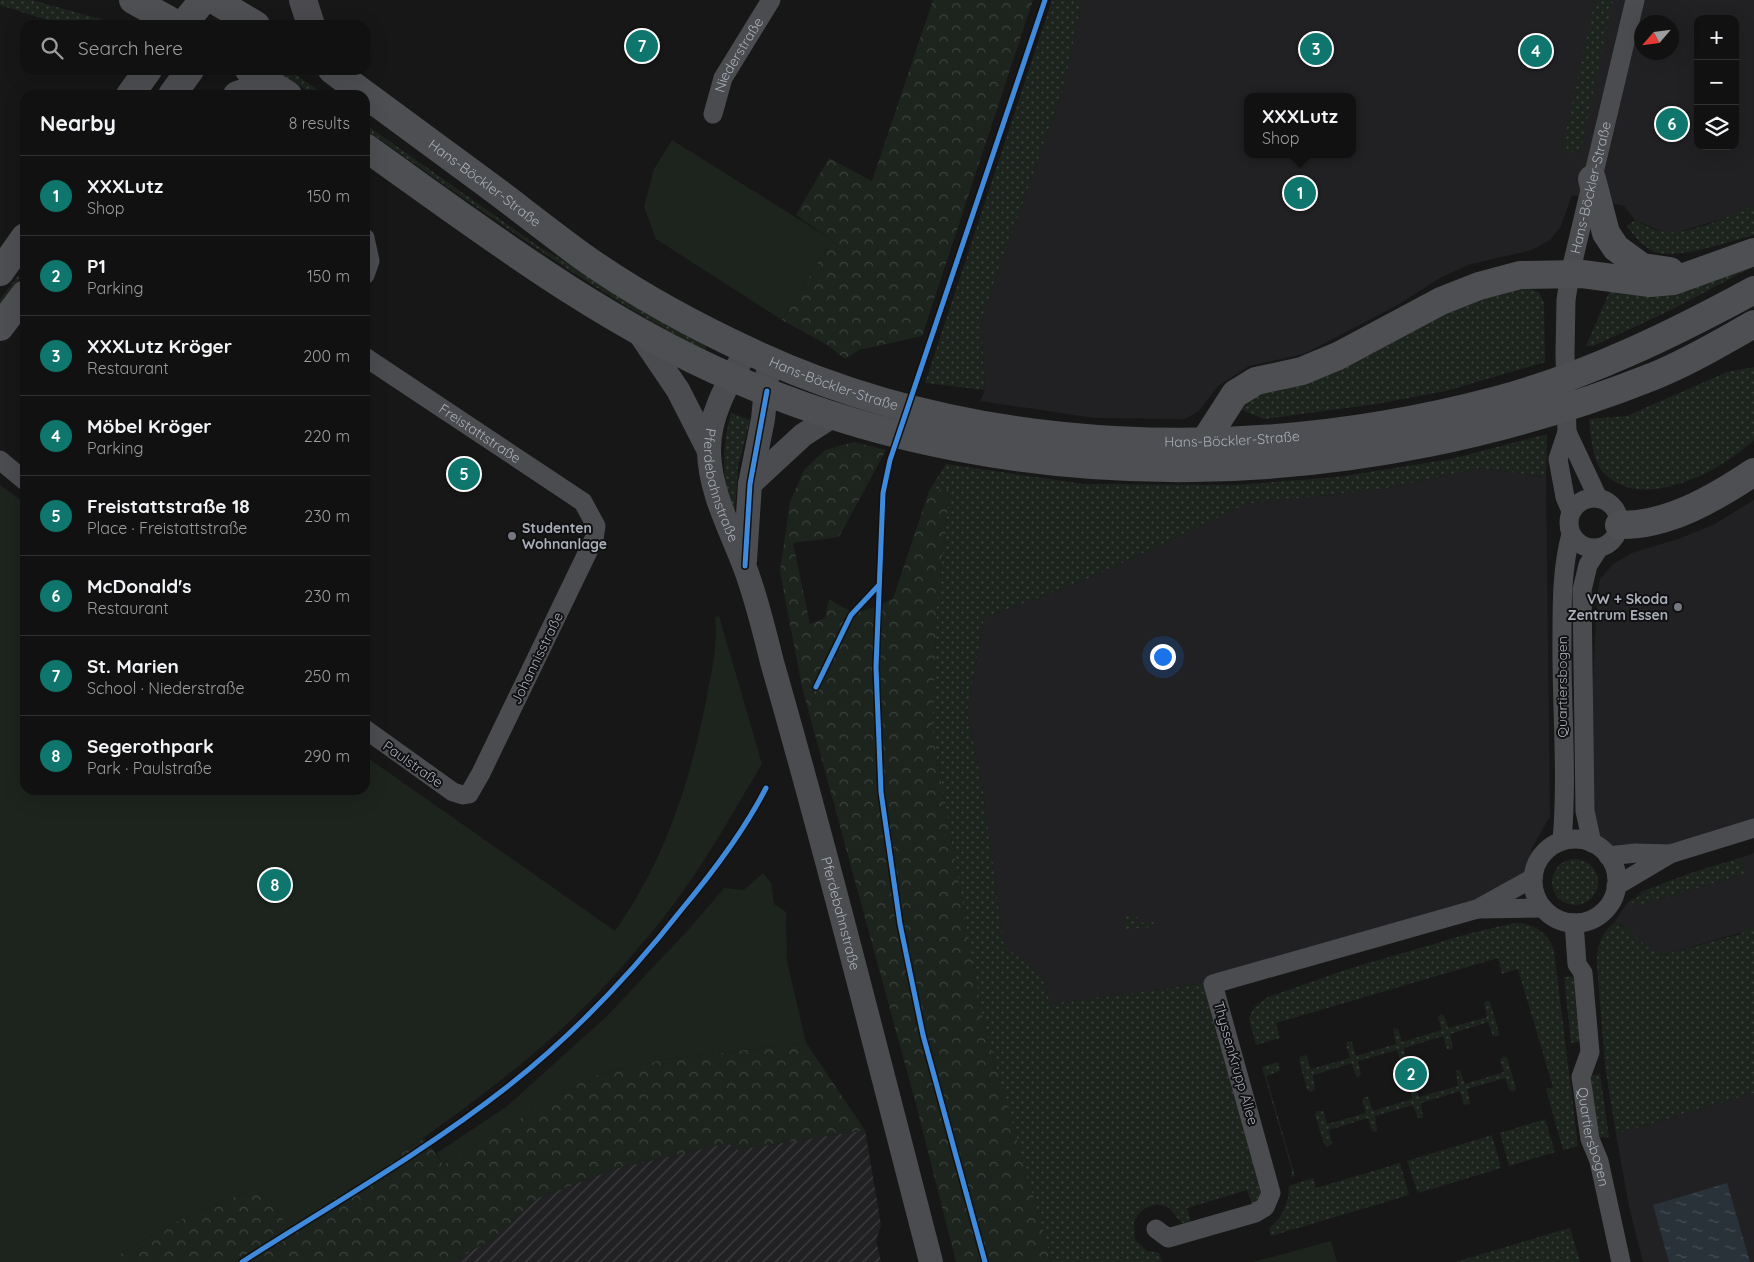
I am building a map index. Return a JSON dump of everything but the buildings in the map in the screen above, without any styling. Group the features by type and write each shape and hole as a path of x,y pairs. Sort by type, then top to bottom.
{"main road":[{"path":"133,0 169,20"},
{"path":"187,20 203,0"},
{"path":"303,0 309,20"},
{"path":"134,90 144,75"},
{"path":"176,90 186,75"},
{"name":"Hans-Böckler-Straße","path":"339,75 359,90"},
{"path":"250,90 269,83"},
{"name":"Hans-Böckler-Straße","path":"370,98 583,257 636,290 758,355 798,374 878,401 1011,431 1073,437 1204,442 1316,433 1395,424 1500,399 1588,369 1670,334 1754,290"},
{"name":"Hans-Böckler-Straße","path":"370,151 570,291 640,334 731,378 831,417 920,441 1010,458 1091,465 1201,468 1319,460 1400,449 1508,424 1656,375 1714,347 1754,324"},
{"path":"1592,179 1606,233 1616,248 1642,267 1696,274"},
{"path":"0,272 20,244"},
{"path":"1204,442 1235,394 1256,381 1302,371 1338,356 1441,301 1479,286 1520,275 1570,274 1650,283 1673,281 1754,252"},
{"path":"0,327 20,301"},
{"path":"1714,347 1754,346"},
{"path":"1619,525 1647,522 1679,513 1723,493 1754,472"}],"street":[{"name":"Niederstraße","path":"714,114 723,78 771,0"},
{"name":"Hans-Böckler-Straße","path":"1619,525 1618,517 1611,505 1598,498 1568,432 1565,354 1566,300 1570,274 1635,0"},
{"path":"640,334 678,390 709,451"},
{"name":"Pferdebahnstraße","path":"745,566 750,484 767,391 758,355 731,378 720,400 711,430 709,451 716,492 745,566 822,837 931,1262"},
{"name":"Freistattstraße","path":"370,360 583,502 591,514"},
{"path":"750,484 803,435 831,417"},
{"name":"Hans-Böckler-Straße","path":"1568,432 1558,459 1565,497 1571,511 1568,526 1571,534"},
{"path":"0,460 20,477"},
{"path":"1571,511 1583,500 1598,498"},
{"name":"Johannisstraße","path":"463,795 469,794 481,773 594,539 596,526 591,514"},
{"path":"1571,534 1583,546 1600,548 1613,539 1619,525"},
{"name":"Quartiersbogen","path":"1562,841 1564,811 1561,694 1562,591 1565,557 1571,534"},
{"name":"Quartiersbogen","path":"1592,843 1585,810 1582,590 1588,565 1600,548"},
{"name":"Paulstraße","path":"370,733 443,785 463,795"},
{"path":"1616,886 1670,854 1754,828"},
{"path":"1574,839 1592,843 1608,856 1616,874 1616,886 1612,900 1603,911 1591,919 1574,923 1553,916 1543,908 1534,891 1533,878 1540,858 1549,848 1562,841 1574,839"},
{"path":"1608,856 1636,853 1670,854"},
{"name":"ThyssenKrupp Allee","path":"1156,1229 1168,1238 1255,1213 1265,1207 1271,1193 1214,984 1477,909 1533,878"},
{"name":"ThyssenKrupp Allee","path":"1477,909 1543,908"},
{"name":"Quartiersbogen","path":"1574,923 1577,964 1583,973 1590,1052 1581,1077 1590,1139 1599,1161 1621,1262"}],"shaded area":[{"path":"1082,0 1754,0 1754,205 1732,216 1678,232 1665,233 1635,220 1624,206 1572,195 1561,226 1550,240 1532,250 1471,264 1442,277 1394,307 1304,354 1249,366 1218,386 1199,411 1185,419 1094,418 980,401 985,390 981,320 1064,87"},
{"path":"1481,468 1546,477 1550,816 1532,848 1527,870 1476,904 1205,983 1050,1004 1044,977 1004,946 982,784 967,713 984,618 1090,578 1246,504 1382,489"},
{"path":"1754,500 1754,827 1670,852 1610,851 1594,838 1587,812 1597,596 1600,579 1613,564 1632,553 1678,539 1713,525"},
{"path":"1754,853 1754,926 1746,931 1663,955 1652,952 1622,925 1614,923 1627,903 1642,891","holes":["1744,874 1640,905 1631,903 1635,897 1646,891"]},
{"path":"1754,1093 1754,1262 1643,1262 1629,1207 1616,1134"},
{"path":"865,1130 881,1225 876,1240 881,1262 451,1262 491,1240 538,1198 618,1168 729,1143 736,1150"}],"green space":[{"path":"0,0 32,0 103,20 47,20 0,5"},
{"path":"933,0 1033,0 922,336 859,350 845,359 829,346 782,320 832,240 796,215 829,158 872,181"},
{"path":"1052,0 1082,0 1064,87 981,320 985,390 925,383"},
{"path":"1595,0 1613,0 1580,153 1562,151"},
{"path":"283,75 296,75 318,90 306,90"},
{"path":"370,128 541,248 707,343 705,351 617,300 490,217 370,133"},
{"path":"672,140 832,240 782,320 656,239 644,207 654,169"},
{"path":"1754,205 1754,235 1690,252 1665,254 1655,252 1643,244 1627,226 1635,220 1664,232 1684,231 1722,219"},
{"path":"1754,266 1669,311 1593,346 1586,346 1611,288"},
{"path":"18,276 20,278 0,311 0,299"},
{"path":"1528,288 1539,292 1544,303 1545,362 1446,391 1376,404 1264,419 1242,410 1253,395 1316,377 1370,355 1462,304 1491,293"},
{"path":"1754,367 1754,440 1740,452 1701,475 1680,484 1658,489 1637,489 1618,484 1602,471 1592,446 1589,419 1627,416 1727,372"},
{"path":"731,413 750,420 738,467 735,510 732,512 724,475 724,450"},
{"path":"1547,434 1546,477 1481,468 1382,489 1246,504 1090,578 984,618 967,713 982,784 1004,946 1044,977 1050,1004 1205,983 1263,1188 1259,1200 1252,1204 1247,1190 1187,1208 1191,1222 1187,1223 1181,1222 1169,1208 1158,1205 1148,1207 1140,1213 1134,1223 1135,1240 1147,1251 1159,1253 1162,1262 1052,1262 983,1020 932,729 937,606 950,489 929,491 946,464 1084,484 1236,485 1338,477 1451,459"},
{"path":"854,442 886,450 839,537 793,543 810,624 825,618 829,599 846,609 860,611 893,599 929,491 950,489 937,606 932,729 983,1020 1052,1262 956,1262 917,1108 802,687 780,571 790,502 804,470 825,450"},
{"path":"0,485 20,499 20,795 370,795 370,760 615,931 633,904 662,848 684,788 701,727 713,666 716,638 715,617 719,616 762,764 714,845 674,904 623,966 557,1033 526,1060 460,1111 393,1159 289,1228 261,1186 185,1217 106,1262 0,1262"},
{"path":"1740,858 1744,874 1640,905 1631,903 1650,889"},
{"path":"1575,859 1588,863 1594,869 1598,882 1594,895 1588,901 1575,905 1562,901 1556,895 1552,882 1556,869 1562,863"},
{"path":"763,873 771,883 774,904 786,912 787,961 806,1043 665,1059 591,1076 443,1165 437,1153 506,1107 607,1016 690,928 724,888 744,890"},
{"path":"1137,915 1138,923 1154,922 1153,927 1125,929 1123,917"},
{"path":"1521,923 1539,930 1548,938 1554,950 1578,1146 1563,1150 1546,1089 1553,1087 1518,969 1502,974 1498,958 1276,1023 1280,1038 1256,1045 1249,1018 1253,1009 1266,998 1345,970 1471,933"},
{"path":"1614,923 1627,929 1650,949 1663,955 1740,934 1754,926 1754,1093 1616,1134 1605,1065 1597,964 1602,936"},
{"path":"1576,976 1583,1041 1571,1043 1564,977"},
{"path":"1484,1002 1490,1002 1499,1033 1498,1036 1493,1036 1488,1022 1450,1034 1453,1048 1451,1050 1447,1049 1443,1036 1404,1048 1406,1063 1401,1063 1397,1050 1358,1061 1361,1074 1358,1077 1355,1074 1352,1063 1313,1075 1315,1089 1310,1092 1307,1089 1299,1060 1301,1056 1306,1055 1311,1069 1350,1058 1346,1044 1348,1041 1352,1042 1356,1056 1396,1044 1393,1028 1398,1029 1402,1042 1442,1030 1438,1018 1441,1014 1444,1016 1448,1028 1487,1017"},
{"path":"806,1043 865,1130 736,1150 729,1143 618,1168 538,1198 491,1240 451,1262 106,1262 185,1217 261,1186 289,1228 424,1138 443,1164 591,1076 665,1059"},
{"path":"1504,1056 1507,1058 1516,1088 1515,1091 1510,1091 1505,1078 1467,1089 1470,1103 1467,1105 1464,1104 1460,1091 1421,1103 1423,1118 1418,1118 1413,1105 1375,1116 1377,1132 1372,1131 1368,1118 1329,1130 1332,1144 1327,1147 1324,1144 1315,1115 1317,1111 1323,1111 1327,1124 1366,1113 1362,1099 1364,1097 1368,1097 1373,1111 1412,1099 1410,1083 1415,1084 1419,1097 1458,1086 1456,1070 1460,1070 1465,1084 1504,1072 1500,1060"},
{"path":"1278,1062 1280,1071 1266,1076 1295,1176 1291,1177 1292,1170 1262,1067"},
{"path":"1600,1074 1609,1137 1599,1138 1587,1076"},
{"path":"1545,1119 1555,1152 1509,1166 1500,1133"},
{"path":"1492,1135 1501,1168 1418,1193 1407,1161"},
{"path":"1400,1163 1409,1195 1271,1236 1269,1228 1278,1220 1284,1210 1289,1186 1313,1178 1316,1188"},
{"path":"1570,1228 1580,1262 1455,1262"},
{"path":"1331,1241 1337,1262 1253,1262"}],"water":[{"path":"1727,1183 1750,1262 1669,1262 1653,1205"}],"cycle path":[{"path":"985,1262 923,1035 900,924 881,792 876,667 883,493 890,460 1045,0"},
{"path":"745,566 750,484 767,391"},
{"path":"816,687 851,615 879,585"},
{"path":"242,1262 377,1178 443,1134 507,1087 555,1047 600,1003 663,933 727,851 748,820 766,788"}],"place":[{"name":"St. Marien","path":"642,46"},
{"name":"XXXLutz Kröger","path":"1316,49"},
{"name":"Möbel Kröger","path":"1536,51"},
{"name":"McDonald's","path":"1672,124"},
{"name":"XXXLutz","path":"1300,193"},
{"name":"Freistattstraße 18","path":"464,474"},
{"name":"Studenten Wohnanlage","path":"512,536"},
{"name":"VW + Skoda Zentrum Essen","path":"1678,607"},
{"name":"Segerothpark","path":"275,885"},
{"name":"P1","path":"1411,1074"}]}
